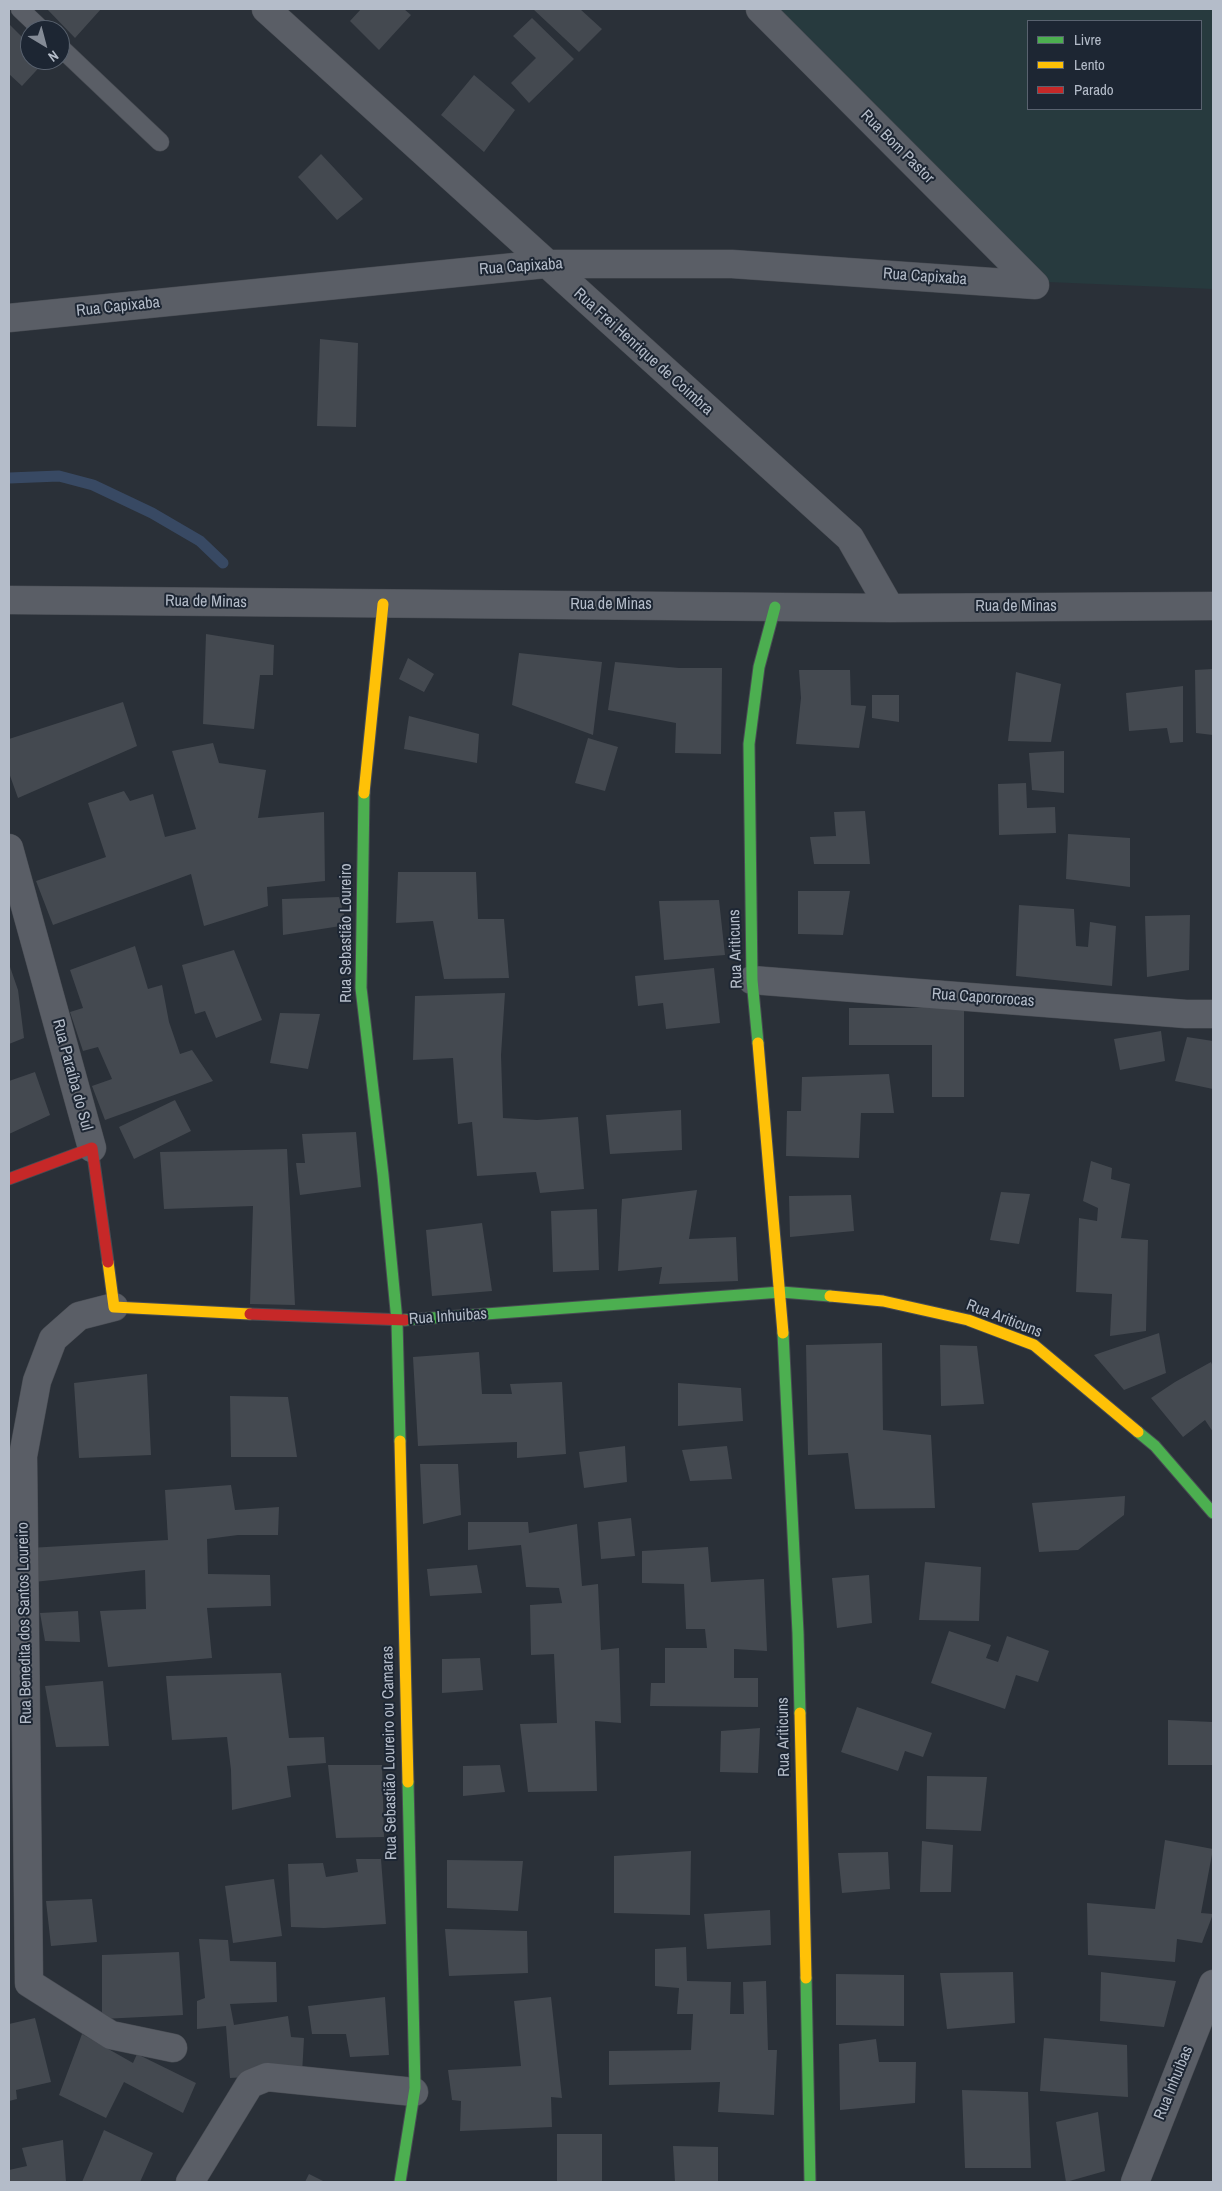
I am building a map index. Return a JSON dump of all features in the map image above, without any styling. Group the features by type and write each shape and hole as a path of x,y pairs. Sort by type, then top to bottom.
{"street":[{"name":"Rua Frei Henrique de Coimbra","path":"266,9 545,264 850,538 890,608"},
{"name":"Rua Bom Pastor","path":"760,9 1035,285"},
{"name":"Rua Capixaba","path":"9,318 545,264 732,264 1035,285"},
{"name":"Rua de Minas","path":"9,600 890,608 1213,606"},
{"name":"Rua Sebastião Loureiro","path":"383,604 364,794 361,988 383,1175 397,1321"},
{"name":"Rua Ariticuns","path":"775,606 759,667 749,744 752,980 782,1292 798,1633 810,2182"},
{"name":"Rua Paraíba do Sul","path":"9,848 92,1148 114,1307"},
{"name":"Rua Capororocas","path":"752,980 1186,1014 1213,1014"},
{"path":"9,1179 92,1148"},
{"name":"Rua Ariticuns","path":"782,1292 883,1301 968,1320 1034,1345 1155,1446 1213,1513"},
{"name":"Rua Inhuibas","path":"114,1307 397,1321 782,1292"},
{"name":"Rua Benedita dos Santos Loureiro","path":"114,1307 79,1316 53,1339 37,1381 23,1456 29,1983 111,2035 173,2048"},
{"name":"Rua Sebastião Loureiro ou Camaras","path":"397,1321 414,2092 400,2182"},
{"name":"Rua Inhuibas","path":"1135,2182 1213,1984"},
{"path":"190,2182 250,2084 267,2078 414,2092"}],"lane":[{"path":"20,9 32,20"},
{"path":"70,56 160,142"}],"green space":[{"path":"776,9 1213,9 1213,289 1024,281"}],"building":[{"path":"47,9 101,9 75,38 70,33 70,20 58,20"},
{"path":"361,9 404,9 411,15 379,50 350,21"},
{"path":"533,9 580,9 602,29 579,52"},
{"path":"532,18 574,59 529,103 511,83 536,58 513,36"},
{"path":"9,24 20,35 20,70 37,70 22,86 9,74"},
{"path":"474,75 515,110 484,152 441,115"},
{"path":"321,154 363,199 337,220 298,177"},
{"path":"320,339 358,343 356,427 317,426"},
{"path":"206,634 274,645 273,675 260,675 254,729 203,724"},
{"path":"519,653 602,662 593,735 512,705"},
{"path":"408,658 434,674 424,692 399,679"},
{"path":"615,662 679,668 722,668 721,754 675,753 676,723 608,710"},
{"path":"1213,669 1213,735 1196,733 1195,670"},
{"path":"799,670 850,670 851,705 866,706 859,748 796,744 801,698"},
{"path":"1016,672 1061,684 1051,742 1008,741"},
{"path":"1183,686 1183,742 1170,743 1167,728 1129,731 1126,693"},
{"path":"872,695 899,695 899,722 872,718"},
{"path":"123,702 137,746 18,798 9,773 9,739"},
{"path":"409,716 479,734 477,763 404,749"},
{"path":"588,738 618,747 605,791 575,783"},
{"path":"213,743 219,763 266,770 258,818 324,812 325,881 267,887 268,906 204,926 191,874 53,925 36,881 106,857 88,803 124,791 130,801 153,794 165,837 196,829 172,751"},
{"path":"1064,751 1064,793 1032,790 1029,753"},
{"path":"1026,783 1027,808 1055,807 1056,833 999,835 998,784"},
{"path":"865,811 870,864 814,864 810,837 836,836 834,812"},
{"path":"1068,834 1130,838 1130,887 1066,879"},
{"path":"398,872 476,872 478,919 504,919 509,978 444,979 433,921 396,923"},
{"path":"798,891 850,891 843,935 798,934"},
{"path":"339,897 347,925 283,935 282,899"},
{"path":"719,900 725,955 664,960 659,901"},
{"path":"1019,905 1074,909 1076,946 1088,947 1090,922 1116,926 1112,986 1016,976"},
{"path":"1190,915 1189,970 1147,977 1145,916"},
{"path":"135,946 148,989 162,985 169,1022 180,1054 192,1050 213,1081 105,1120 92,1086 112,1079 98,1047 83,1051 70,1012 83,1008 70,970"},
{"path":"234,950 262,1020 216,1038 205,1011 195,1014 182,965"},
{"path":"9,964 18,990 24,1038 9,1044"},
{"path":"714,968 720,1023 666,1029 663,1003 638,1006 635,976"},
{"path":"505,993 501,1055 503,1118 537,1120 578,1117 584,1189 540,1193 536,1172 477,1176 472,1122 458,1124 453,1058 413,1060 415,996"},
{"path":"849,1008 964,1008 964,1097 932,1097 932,1045 849,1045"},
{"path":"280,1013 320,1014 308,1069 270,1063"},
{"path":"1161,1031 1165,1061 1120,1070 1114,1039"},
{"path":"1187,1037 1213,1041 1213,1089 1175,1081"},
{"path":"35,1072 50,1115 9,1134 9,1081"},
{"path":"889,1074 894,1113 861,1113 859,1158 786,1156 787,1111 801,1111 802,1077"},
{"path":"175,1100 191,1131 134,1159 119,1127"},
{"path":"681,1110 682,1150 610,1154 606,1115"},
{"path":"356,1132 361,1187 300,1195 296,1163 305,1163 302,1134"},
{"path":"287,1149 295,1305 250,1304 253,1206 164,1209 160,1152"},
{"path":"1091,1161 1112,1168 1111,1179 1130,1184 1121,1238 1148,1240 1146,1331 1110,1336 1112,1294 1076,1292 1079,1218 1097,1221 1098,1208 1083,1201"},
{"path":"697,1190 689,1239 736,1237 738,1281 659,1284 662,1267 618,1271 622,1199"},
{"path":"1001,1192 1030,1194 1019,1244 990,1240"},
{"path":"851,1195 854,1231 790,1237 789,1196"},
{"path":"597,1209 599,1270 553,1272 551,1211"},
{"path":"482,1223 492,1291 432,1296 426,1230"},
{"path":"1159,1333 1166,1373 1124,1390 1094,1355"},
{"path":"882,1343 883,1430 931,1435 935,1508 855,1509 848,1453 808,1455 806,1345"},
{"path":"940,1345 977,1346 984,1404 941,1406"},
{"path":"479,1352 482,1394 512,1394 510,1384 562,1382 566,1454 517,1458 517,1442 418,1446 413,1357"},
{"path":"1211,1362 1213,1367 1213,1432 1205,1420 1183,1437 1151,1398"},
{"path":"147,1374 151,1455 79,1458 74,1383"},
{"path":"678,1383 741,1388 743,1421 678,1426"},
{"path":"230,1396 288,1397 297,1457 231,1457"},
{"path":"625,1446 627,1482 584,1488 579,1452"},
{"path":"727,1446 732,1479 690,1481 682,1450"},
{"path":"420,1464 458,1464 461,1515 423,1524"},
{"path":"231,1485 235,1510 279,1507 278,1535 238,1535 207,1539 208,1574 270,1575 271,1606 207,1608 212,1658 108,1667 100,1611 146,1609 145,1570 34,1582 29,1548 168,1540 165,1490"},
{"path":"1125,1496 1124,1515 1078,1550 1039,1552 1032,1503"},
{"path":"631,1518 635,1556 601,1559 598,1522"},
{"path":"468,1522 528,1522 529,1533 577,1524 582,1586 598,1584 601,1650 619,1648 621,1723 595,1721 597,1791 528,1792 520,1724 557,1723 554,1654 531,1655 530,1605 562,1603 559,1588 526,1587 521,1545 468,1550"},
{"path":"708,1547 711,1582 764,1579 767,1651 734,1649 734,1678 758,1678 758,1707 650,1706 651,1683 665,1683 665,1648 707,1648 705,1629 686,1629 684,1584 642,1583 642,1551"},
{"path":"925,1562 981,1567 979,1621 919,1620"},
{"path":"477,1565 482,1593 430,1596 427,1569"},
{"path":"869,1575 872,1623 837,1628 832,1578"},
{"path":"78,1611 80,1642 45,1641 40,1613"},
{"path":"949,1631 991,1645 986,1658 998,1662 1007,1636 1049,1651 1038,1682 1016,1675 1005,1709 931,1683"},
{"path":"480,1658 483,1690 442,1693 442,1659"},
{"path":"281,1673 289,1738 324,1737 326,1763 287,1766 291,1797 232,1810 231,1770 227,1737 172,1740 166,1676"},
{"path":"103,1681 109,1746 56,1747 45,1686"},
{"path":"857,1707 932,1733 923,1757 905,1751 898,1771 841,1752"},
{"path":"1168,1720 1213,1722 1213,1765 1168,1765"},
{"path":"760,1728 758,1773 720,1772 721,1731"},
{"path":"328,1765 382,1765 384,1837 336,1838"},
{"path":"500,1765 505,1792 463,1796 463,1766"},
{"path":"927,1776 987,1777 981,1831 926,1829"},
{"path":"1165,1840 1213,1849 1201,1913 1213,1914 1202,1943 1177,1939 1175,1962 1088,1955 1087,1903 1155,1909"},
{"path":"922,1841 953,1845 951,1892 920,1892"},
{"path":"691,1851 690,1915 614,1913 614,1856"},
{"path":"888,1852 890,1889 842,1893 838,1853"},
{"path":"356,1859 381,1859 386,1924 324,1928 291,1927 288,1864 323,1863 326,1877 358,1872"},
{"path":"447,1860 523,1861 518,1911 447,1908"},
{"path":"274,1879 282,1936 233,1943 225,1886"},
{"path":"92,1899 97,1942 51,1946 46,1901"},
{"path":"770,1910 771,1945 707,1949 704,1914"},
{"path":"445,1929 527,1931 528,1973 449,1976"},
{"path":"199,1939 228,1940 230,1961 276,1962 277,2002 230,2004 234,2025 288,2016 291,2037 304,2038 302,2074 230,2078 226,2026 197,2029 197,2001 205,1998"},
{"path":"686,1947 687,1981 731,1982 730,2014 744,2014 743,1982 766,1981 768,2050 777,2050 774,2115 718,2112 720,2082 609,2085 609,2051 691,2050 693,2014 677,2014 679,1988 655,1986 655,1949"},
{"path":"179,1952 183,2015 102,2019 102,1955"},
{"path":"1013,1972 1015,2023 947,2029 940,1973"},
{"path":"1101,1972 1176,1981 1164,2027 1100,2021"},
{"path":"836,1974 904,1975 904,2026 836,2025"},
{"path":"385,1997 389,2055 350,2057 346,2034 312,2034 308,2006"},
{"path":"551,1997 562,2098 551,2097 552,2127 460,2131 461,2101 452,2100 448,2070 521,2066 514,2001"},
{"path":"35,2018 51,2082 16,2090 17,2099 9,2101 9,2024"},
{"path":"82,2034 133,2063 137,2054 196,2083 183,2113 124,2082 106,2118 59,2095"},
{"path":"1044,2038 1127,2045 1128,2097 1040,2091"},
{"path":"876,2039 879,2062 916,2062 915,2103 840,2110 839,2044"},
{"path":"962,2090 1028,2092 1031,2168 965,2168"},
{"path":"1098,2112 1105,2171 1066,2182 1056,2122"},
{"path":"104,2130 153,2153 140,2182 82,2182"},
{"path":"557,2134 602,2134 602,2182 557,2182"},
{"path":"63,2140 66,2182 9,2182 9,2170 27,2166 22,2148"},
{"path":"673,2146 718,2147 718,2182 675,2182"},
{"path":"309,2174 325,2182 305,2182"}],"waterway":[{"path":"9,478 59,476 93,485 152,513 200,541 223,563"}],"traffic: fast":[{"path":"758,1043 752,980 749,744 759,667 775,607"},
{"path":"364,793 361,988 383,1175 397,1321 400,1441"},
{"path":"405,1320 781,1292 830,1296"},
{"path":"783,1333 798,1633 800,1713"},
{"path":"1138,1432 1155,1446 1213,1513"},
{"path":"400,2182 415,2088 408,1782"},
{"path":"806,1978 810,2182"}],"traffic: slow":[{"path":"364,793 383,604"},
{"path":"758,1043 783,1333"},
{"path":"108,1262 114,1307 250,1314"},
{"path":"830,1296 883,1301 968,1320 1034,1345 1138,1432"},
{"path":"400,1441 408,1782"},
{"path":"800,1713 806,1978"}],"traffic: jam":[{"path":"9,1179 92,1148 108,1262"},
{"path":"250,1314 405,1320"}]}
